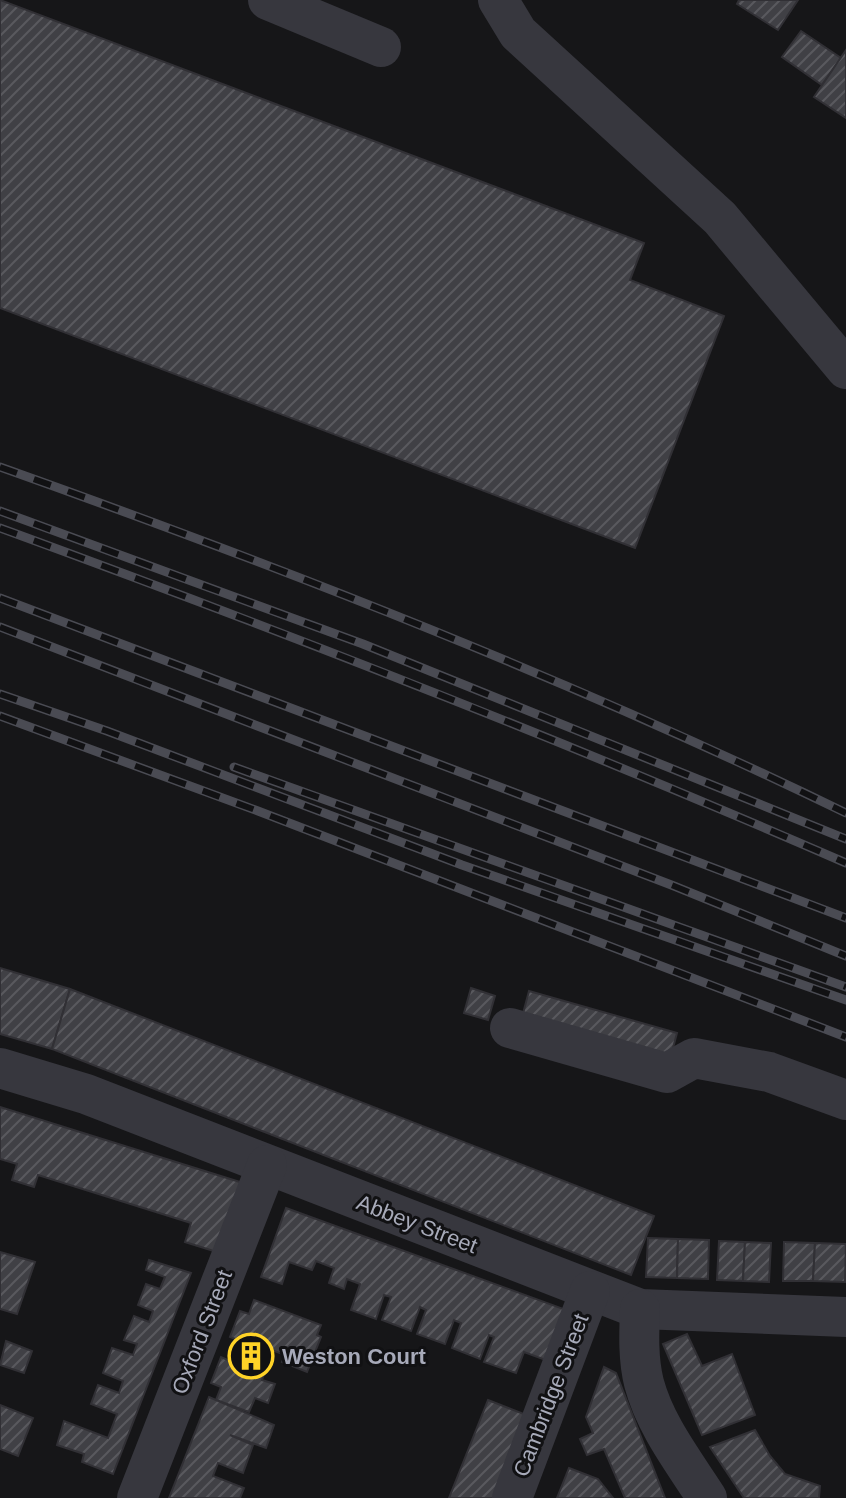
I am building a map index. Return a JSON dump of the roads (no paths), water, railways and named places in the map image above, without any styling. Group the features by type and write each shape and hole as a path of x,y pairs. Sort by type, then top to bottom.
{"street":[{"path":"268,0 381,47"},
{"path":"498,0 518,33 720,218 846,369"},
{"path":"510,1028 667,1073 694,1058 769,1072 846,1100"},
{"name":"Abbey Street","path":"0,1068 86,1094 640,1309 846,1317"},
{"name":"Oxford Street","path":"137,1498 267,1165"},
{"name":"Cambridge Street","path":"512,1498 590,1291"},
{"path":"640,1309 638,1347 644,1384 659,1422 707,1498"}],"railway":[{"path":"0,467 215,545 428,628 639,717 846,813"},
{"path":"0,511 363,644 846,839"},
{"path":"0,528 426,689 846,863"},
{"path":"0,598 846,918"},
{"path":"0,627 674,886 846,956"},
{"path":"0,694 107,731 462,865 846,1000"},
{"path":"0,716 258,811 846,1037"},
{"path":"234,767 846,987"}],"place":[{"name":"Weston Court","path":"251,1356"}]}
